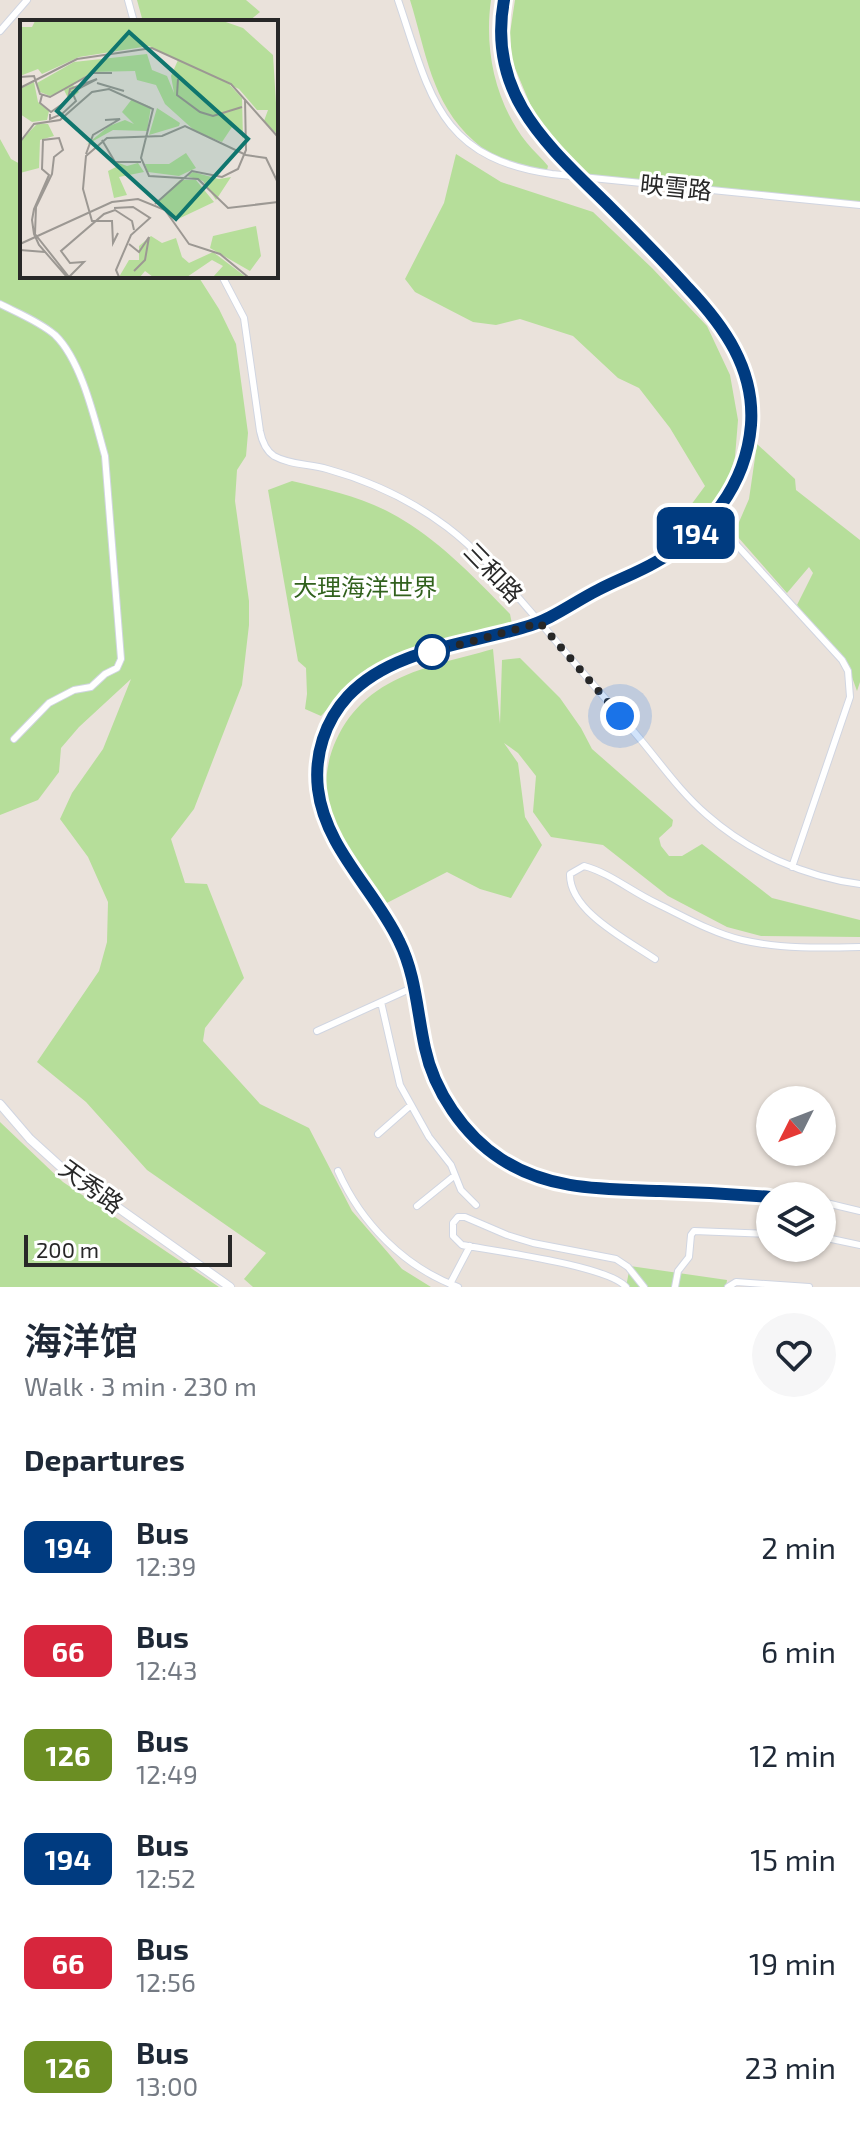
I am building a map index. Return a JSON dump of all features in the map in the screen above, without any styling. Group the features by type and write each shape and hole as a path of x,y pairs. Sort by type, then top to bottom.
{"main road":[{"name":"天秀路","path":"0,1104 30,1139 62,1168 230,1287"}],"street":[{"path":"0,31 27,0"},
{"path":"128,0 133,20"},
{"name":"映雪路","path":"398,0 428,88 440,112 458,134 480,152 504,164 534,172 860,205"},
{"path":"504,0 502,47 514,94 533,127 694,294 726,335 741,363 751,403 747,449 735,483 712,518 689,540 662,559 597,590 540,623 416,657 382,669 362,683 333,717 324,737 317,775 324,815 338,845 398,938 414,987 428,1060 447,1101 478,1141 513,1166 544,1180 581,1188 756,1196"},
{"name":"三和路","path":"223,278 244,318 260,431 270,453 280,459 362,480 405,500 447,527 491,566 707,815 750,846 792,867 860,884"},
{"path":"0,304 53,333 76,368 105,456 121,659 117,668 91,687 74,690 49,703 14,739"},
{"path":"712,518 821,635 848,671 850,697 792,867"},
{"path":"655,959 607,928 575,898 570,874 584,866 598,870 631,891 742,940 806,948 860,947"},
{"path":"317,1031 414,987"},
{"path":"381,1002 396,1071 411,1105 429,1137 451,1165 461,1190 476,1205"},
{"path":"378,1134 411,1105"},
{"path":"338,1171 356,1206 382,1236 418,1267 454,1286 470,1246"},
{"path":"417,1206 454,1176"},
{"path":"836,1205 860,1211"},
{"path":"626,1287 619,1279 594,1271 458,1243 452,1226 458,1217 465,1217 533,1243 616,1259 628,1267 644,1287"},
{"path":"675,1287 678,1271 689,1257 694,1231 756,1233"},
{"path":"836,1240 860,1245"},
{"path":"728,1287 736,1282 809,1287"}],"green space":[{"path":"137,0 246,0 260,12 250,20 142,20"},
{"path":"410,0 491,0 489,37 494,75 507,111 529,146 548,166 547,170 542,172 491,155 460,126 439,93"},
{"path":"515,0 860,0 860,204 610,183 586,174 560,149 533,111 512,61 510,33"},
{"path":"0,139 11,159 20,164 20,278 199,278 236,344 248,433 246,456 237,470 235,501 249,601 242,685 194,809 171,839 185,883 207,884 244,978 205,1028 203,1041 260,1104 309,1128 352,1211 402,1269 431,1287 253,1287 244,1279 266,1253 147,1170 86,1102 37,1062 99,971 107,942 108,902 88,857 60,819 72,793 103,749 131,679 61,748 59,772 38,800 0,815"},
{"path":"456,154 501,182 593,212 707,326 730,375 738,420 735,457 724,493 702,526 688,509 705,486 670,428 639,388 618,378 573,336 520,319 496,325 473,322 415,292 405,279 444,203"},
{"path":"757,444 795,479 796,490 860,540 860,682 857,691 848,666 797,605 813,573 809,567 787,593 737,536 736,529 749,499"},
{"name":"大理海洋世界","path":"292,481 363,501 403,520 432,540 472,576 510,614 512,624 500,632 381,666 352,683 321,716 305,709 306,668 298,661 268,490"},
{"path":"493,649 500,724 502,660 520,658 560,698 592,749 673,820 672,826 659,838 669,856 682,856 702,844 772,898 860,920 860,937 761,936 727,927 668,896 603,845 551,837 533,812 536,776 518,753 504,743 518,763 525,817 542,845 511,898 480,889 447,872 381,906 344,847 328,806 326,785 334,745 355,710 388,684 426,668"},
{"path":"0,1122 63,1182 219,1287 0,1287"},
{"path":"630,1266 727,1280 726,1287 626,1287"}],"bus line":[{"name":"194","path":"504,0 501,28 503,57 510,86 520,108 544,140 654,251 726,335 741,363 748,386 751,420 747,449 735,483 723,504 689,540 662,559 597,590 540,623 400,661 362,683 337,710 324,737 317,769 320,800 338,845 398,938 414,985 428,1060 447,1101 478,1141 513,1166 536,1177 581,1188 756,1196"}],"route":[{"path":"432,652 540,623 620,716"}]}
